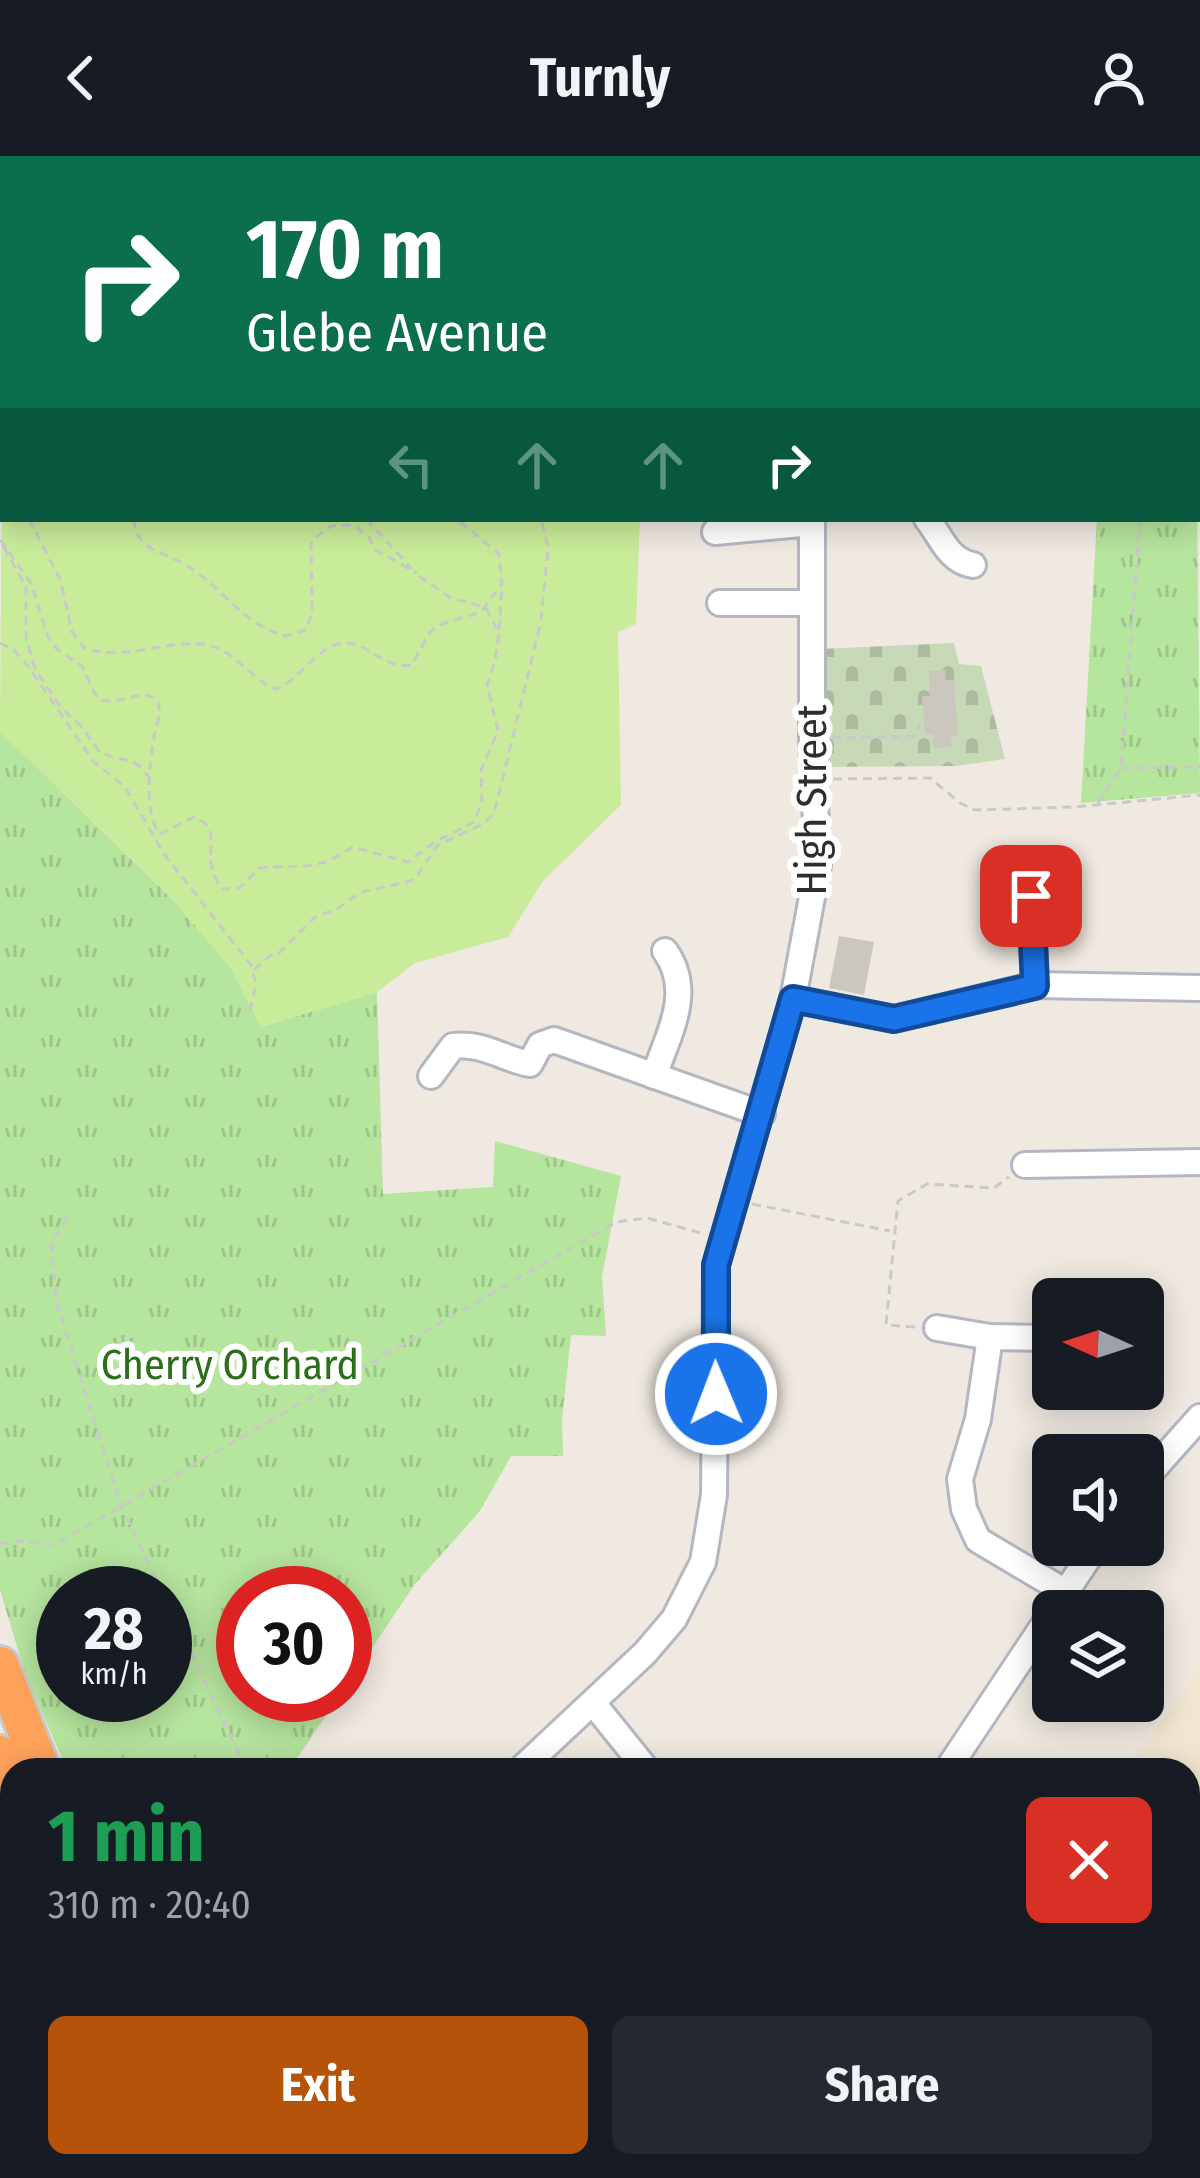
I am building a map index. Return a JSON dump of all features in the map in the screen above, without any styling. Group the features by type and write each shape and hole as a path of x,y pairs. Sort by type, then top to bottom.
{"highway":[{"path":"0,1665 37,1758"}],"street":[{"path":"715,532 803,522"},
{"name":"High Street","path":"533,1758 674,1619 703,1562 714,1495 716,1265 793,999 818,865 812,739 812,522"},
{"path":"929,522 945,548 962,563 973,565"},
{"path":"720,603 812,603"},
{"path":"1031,896 1035,986"},
{"path":"655,1076 680,987 677,968 665,951"},
{"path":"793,999 894,1019 1035,986 1200,988"},
{"path":"431,1076 446,1053 462,1044 492,1049 530,1064 540,1045 554,1040 762,1114"},
{"path":"1025,1165 1200,1162"},
{"path":"937,1328 1032,1337"},
{"path":"990,1336 977,1419 960,1479 964,1510 978,1540 1062,1590"},
{"path":"1164,1457 1200,1417"},
{"path":"955,1758 1032,1640"},
{"path":"593,1703 637,1758"}],"path":[{"path":"31,522 60,579 70,626 83,648 106,654 202,644 242,662 255,677 276,689 296,680 320,653 340,644 355,643 396,666 412,664 434,628 486,608 502,584"},
{"path":"134,522 138,536 152,548 209,580 225,602 249,619 285,636 304,632 312,614 311,541 331,526 354,524 374,549 451,598 486,608 499,633"},
{"path":"369,522 417,573"},
{"path":"1,541 32,583 48,637 82,666 97,698 110,703 144,694 160,704 147,811 158,832 168,832 179,821 194,817 210,825 208,857 222,889 239,888 260,868 318,866 352,848 393,861 413,860 442,837 468,827 480,814 481,770 498,728 487,685 495,662 502,584 499,554 461,522"},
{"path":"254,970 314,917 338,909 359,892 414,880 438,845 494,814 541,621 548,548 542,522"},
{"path":"1097,805 1121,768 1140,522"},
{"path":"1,541 26,587 26,637 35,668 98,750 141,766 152,787"},
{"path":"0,643 28,666 93,761 125,787 164,854 254,970 255,1004 249,1016"},
{"path":"812,739 915,736 920,723"},
{"path":"1121,768 1200,766"},
{"path":"813,780 930,778 975,810 1200,795"},
{"path":"937,1328 886,1324 898,1202 927,1184 994,1188 1025,1165"},
{"path":"733,1200 893,1232"},
{"path":"67,1217 51,1245 56,1300 121,1506 150,1566"},
{"path":"0,1544 21,1540 54,1545 616,1222 647,1219 706,1234"},
{"path":"192,1655 241,1758"}],"shaded area":[{"path":"1200,1668 1200,1758 1135,1758"}],"green space":[{"path":"1,522 640,522 636,624 618,632 621,805 543,881 508,937 415,963 377,992 261,1027 231,968 174,901 0,731"},
{"path":"1097,522 1197,522 1200,793 1081,803"},
{"path":"954,643 959,664 981,666 1005,759 956,766 822,767 819,649"},
{"name":"Cherry Orchard","path":"0,731 174,901 231,968 261,1027 377,992 383,1194 493,1187 495,1141 621,1176 602,1277 606,1336 571,1335 563,1456 511,1456 480,1511 415,1584 372,1648 372,1566 216,1566 216,1722 322,1722 297,1758 62,1758 46,1722 192,1722 192,1566 36,1566 36,1698 0,1590"}],"building":[{"path":"945,670 946,680 954,680 958,735 951,736 952,747 934,748 933,734 925,735 922,696 930,696 929,671"},
{"path":"839,936 874,942 864,995 829,988"}],"route":[{"path":"716,1394 716,1265 793,999 894,1019 1035,986 1031,896"}]}
